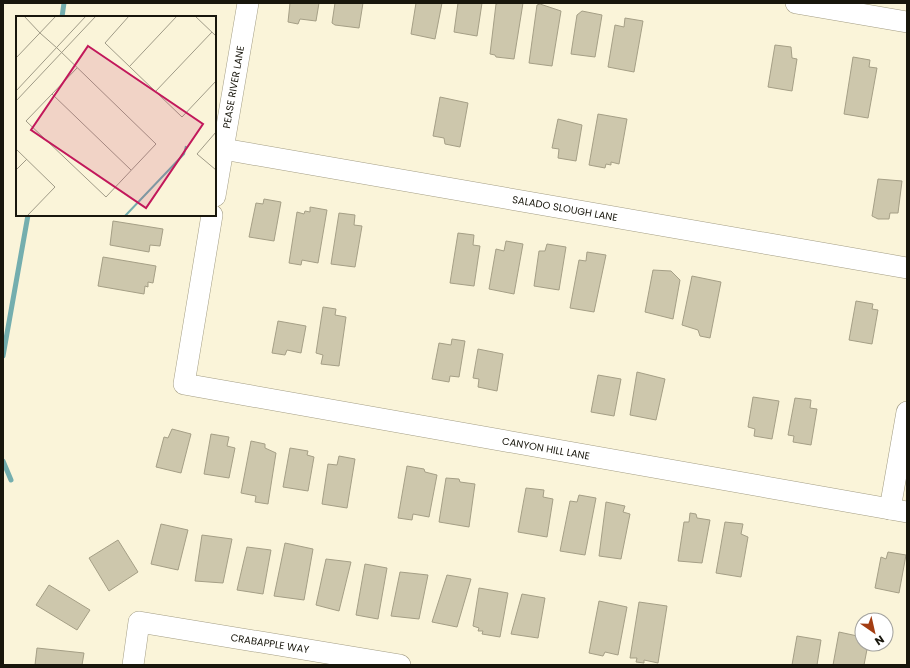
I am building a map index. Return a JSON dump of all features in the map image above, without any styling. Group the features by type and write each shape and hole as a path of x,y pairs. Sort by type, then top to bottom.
{"street":[{"name":"PEASE RIVER LANE","path":"216,190 248,3"},
{"path":"796,3 907,22"},
{"name":"SALADO SLOUGH LANE","path":"223,149 907,268"},
{"name":"CANYON HILL LANE","path":"212,216 184,384 898,510"},
{"path":"898,510 907,412"},
{"name":"CRABAPPLE WAY","path":"133,665 140,622 375,663 400,665"}],"building":[{"path":"290,3 319,3 316,21 300,19 298,24 288,22"},
{"path":"335,3 363,3 359,28 335,25 332,23"},
{"path":"416,3 442,3 435,39 411,34"},
{"path":"458,3 482,3 477,36 454,32"},
{"path":"523,3 514,59 496,57 495,55 490,54 496,4"},
{"path":"540,4 561,11 552,66 529,63 537,5"},
{"path":"582,11 602,15 595,57 571,54 577,15"},
{"path":"625,18 643,21 634,72 608,67 615,25 624,27"},
{"path":"775,45 791,47 792,58 797,59 792,91 768,87"},
{"path":"853,57 870,60 869,67 877,68 868,118 844,114"},
{"path":"440,97 468,103 460,147 445,144 444,138 433,136"},
{"path":"598,114 627,119 619,164 611,162 611,165 606,164 605,168 589,165"},
{"path":"558,119 582,125 576,161 558,158 559,149 552,148"},
{"path":"878,179 902,181 898,213 890,213 889,219 878,219 872,216"},
{"path":"264,199 281,202 274,241 249,237 256,203 263,204"},
{"path":"310,207 327,210 318,263 302,260 301,265 289,263 297,212 304,214 305,211 310,212"},
{"path":"339,213 355,215 354,225 362,226 355,267 331,264"},
{"path":"113,221 163,229 160,246 150,245 149,252 110,245"},
{"path":"458,233 474,235 473,245 480,246 474,286 450,283"},
{"path":"506,241 523,244 514,294 489,289 496,249 504,251"},
{"path":"547,244 566,247 559,290 534,286 539,251 545,251"},
{"path":"587,252 606,255 594,312 570,308 579,260 586,261"},
{"path":"103,257 156,266 153,283 148,282 148,287 145,286 144,294 98,286"},
{"path":"653,270 671,271 680,280 673,319 645,312"},
{"path":"692,276 721,282 710,338 700,336 698,330 682,325"},
{"path":"856,301 873,304 872,309 878,310 872,344 849,340"},
{"path":"323,307 336,309 335,315 346,317 339,366 321,364 323,355 316,353"},
{"path":"278,321 306,326 301,353 287,350 285,355 272,353"},
{"path":"452,339 465,341 459,377 450,376 449,382 432,379 439,343 451,345"},
{"path":"478,349 503,354 497,391 478,387 479,379 473,378"},
{"path":"637,372 665,379 656,420 630,415"},
{"path":"598,375 621,379 614,416 591,412"},
{"path":"753,397 779,401 772,439 754,436 755,429 748,427"},
{"path":"795,398 811,400 810,408 817,409 811,445 793,442 794,436 788,435"},
{"path":"172,429 191,434 181,473 156,467 164,437 168,438"},
{"path":"211,434 229,437 227,446 235,448 229,478 204,474"},
{"path":"251,441 265,444 265,448 276,453 268,504 255,502 256,496 241,493"},
{"path":"290,448 308,451 307,455 314,457 308,491 283,487"},
{"path":"339,456 355,459 347,508 322,504 328,464 337,465"},
{"path":"407,466 424,469 425,472 437,475 429,517 413,514 412,520 398,518"},
{"path":"446,478 459,479 460,482 475,484 469,527 439,522"},
{"path":"526,488 544,490 543,497 553,499 547,537 518,532"},
{"path":"579,495 596,498 585,555 560,551 570,501 577,502"},
{"path":"606,502 625,506 623,512 630,514 621,559 599,556"},
{"path":"690,513 696,514 697,518 710,520 702,563 678,561 684,522 689,522"},
{"path":"725,522 743,524 741,534 748,537 741,577 716,573"},
{"path":"161,524 188,530 178,570 151,564"},
{"path":"202,535 232,539 223,583 195,581"},
{"path":"118,540 138,572 109,591 89,558"},
{"path":"285,543 313,549 304,600 274,596"},
{"path":"247,547 271,550 263,594 237,590"},
{"path":"888,552 906,555 899,593 875,588 881,557 886,559"},
{"path":"326,559 351,562 339,611 316,605"},
{"path":"365,564 387,568 378,619 356,615"},
{"path":"400,572 428,575 419,619 391,616"},
{"path":"447,575 471,579 457,627 432,622"},
{"path":"49,585 90,610 77,630 36,605"},
{"path":"479,588 508,593 500,637 482,634 483,631 478,631 479,628 473,626"},
{"path":"522,594 545,598 538,638 511,634"},
{"path":"599,601 627,607 618,655 605,652 603,656 589,653"},
{"path":"639,602 667,606 658,663 644,660 644,663 636,662 637,658 630,658"},
{"path":"839,632 854,635 854,652 866,652 864,665 833,665"},
{"path":"797,636 821,640 817,665 792,665"},
{"path":"37,648 84,653 82,665 35,665"}],"waterway":[{"path":"62,16 64,3"},
{"path":"3,356 28,216"},
{"path":"3,461 11,480"}]}
